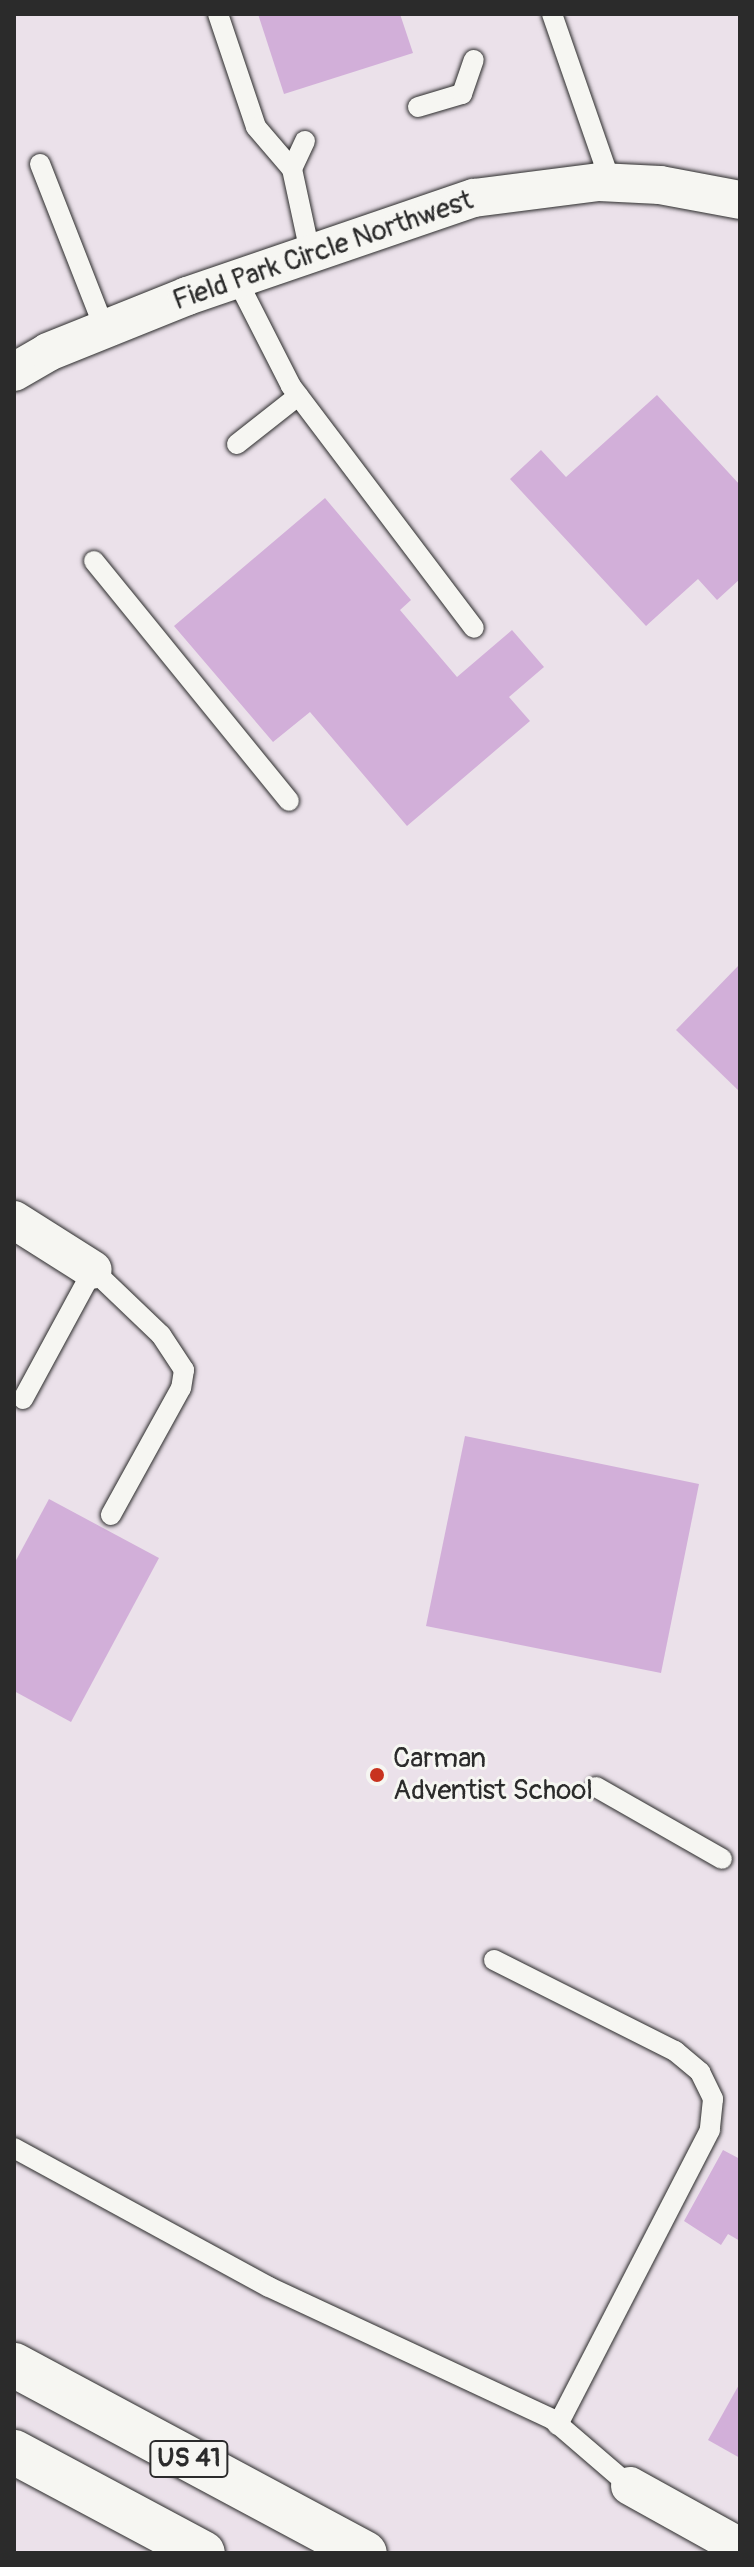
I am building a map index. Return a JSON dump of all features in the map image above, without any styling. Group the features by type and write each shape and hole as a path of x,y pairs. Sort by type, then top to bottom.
{"main road":[{"name":"US 41","path":"14,2365 365,2553"},
{"name":"US 41","path":"14,2452 203,2553"}],"street":[{"name":"Field Park Circle Northwest","path":"14,372 104,327 310,252 474,198 611,183 660,185 740,200"},
{"path":"14,1220 93,1270"},
{"path":"630,2486 740,2547"}],"lane":[{"path":"218,14 256,127 292,169 310,252"},
{"path":"552,14 611,183"},
{"path":"418,107 462,94 474,60"},
{"path":"292,169 305,141"},
{"path":"40,164 104,327"},
{"path":"236,278 298,396 474,628"},
{"path":"237,444 298,396"},
{"path":"94,561 289,801"},
{"path":"23,1399 93,1270 161,1335 184,1370 181,1388 111,1515"},
{"path":"596,1787 722,1859"},
{"path":"494,1960 675,2051 700,2072 713,2099 710,2130 558,2425"},
{"path":"14,2148 269,2287 558,2425 630,2486"}],"shaded area":[{"path":"14,14 740,14 740,2553 14,2553"}],"building":[{"path":"258,14 400,14 413,53 284,94"},
{"path":"657,395 740,485 740,579 717,600 698,579 646,626 510,479 541,450 566,477"},
{"path":"325,498 411,600 400,610 457,677 512,630 544,667 509,697 530,721 407,826 310,712 273,742 174,626"},
{"path":"740,964 740,1092 676,1030"},
{"path":"465,1436 699,1484 661,1673 426,1626"},
{"path":"49,1499 159,1558 71,1722 14,1691 14,1564"},
{"path":"723,2150 740,2159 740,2241 728,2234 721,2245 684,2221"},
{"path":"740,2383 740,2458 708,2440"}],"place":[{"name":"Carman Adventist School","path":"377,1775"}]}
